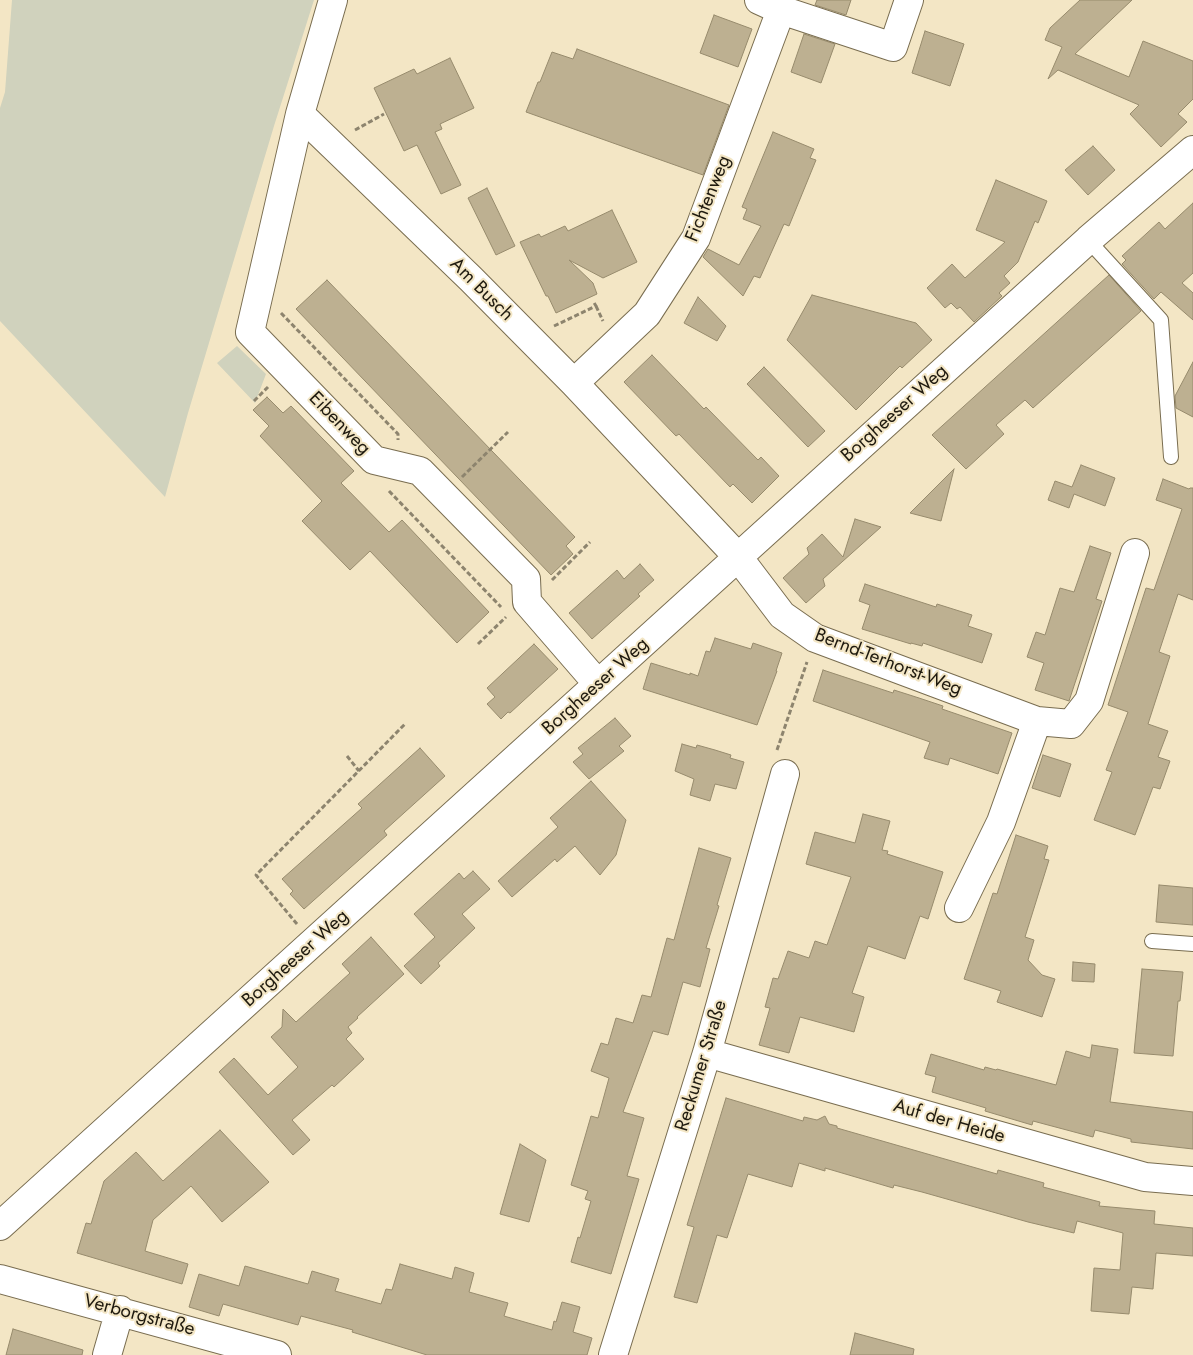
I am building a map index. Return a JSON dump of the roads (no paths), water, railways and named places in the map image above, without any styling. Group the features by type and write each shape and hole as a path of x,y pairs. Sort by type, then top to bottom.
{"street":[{"path":"300,114 333,0"},
{"name":"Fichtenweg","path":"574,383 647,314 696,238 770,5 893,47 909,0"},
{"name":"Am Busch","path":"300,114 471,279 574,383 738,557"},
{"name":"Eibenweg","path":"300,114 250,332 391,476 420,471 526,580 518,608 598,684"},
{"name":"Borgheeser Weg","path":"0,1226 1088,240 1193,150"},
{"name":"Bernd-Terhorst-Weg","path":"738,557 782,615 816,638 1037,721 1071,724 1089,701 1135,553"},
{"path":"959,908 1001,822 1037,721"},
{"name":"Reckumer Straße","path":"613,1355 707,1053 785,774"},
{"name":"Auf der Heide","path":"707,1053 1145,1178 1193,1181"},
{"name":"Verborgstraße","path":"0,1279 120,1310 277,1355"},
{"path":"106,1355 120,1310"}],"lane":[{"path":"1088,240 1161,320 1171,457"},
{"path":"1152,941 1193,944"}]}
